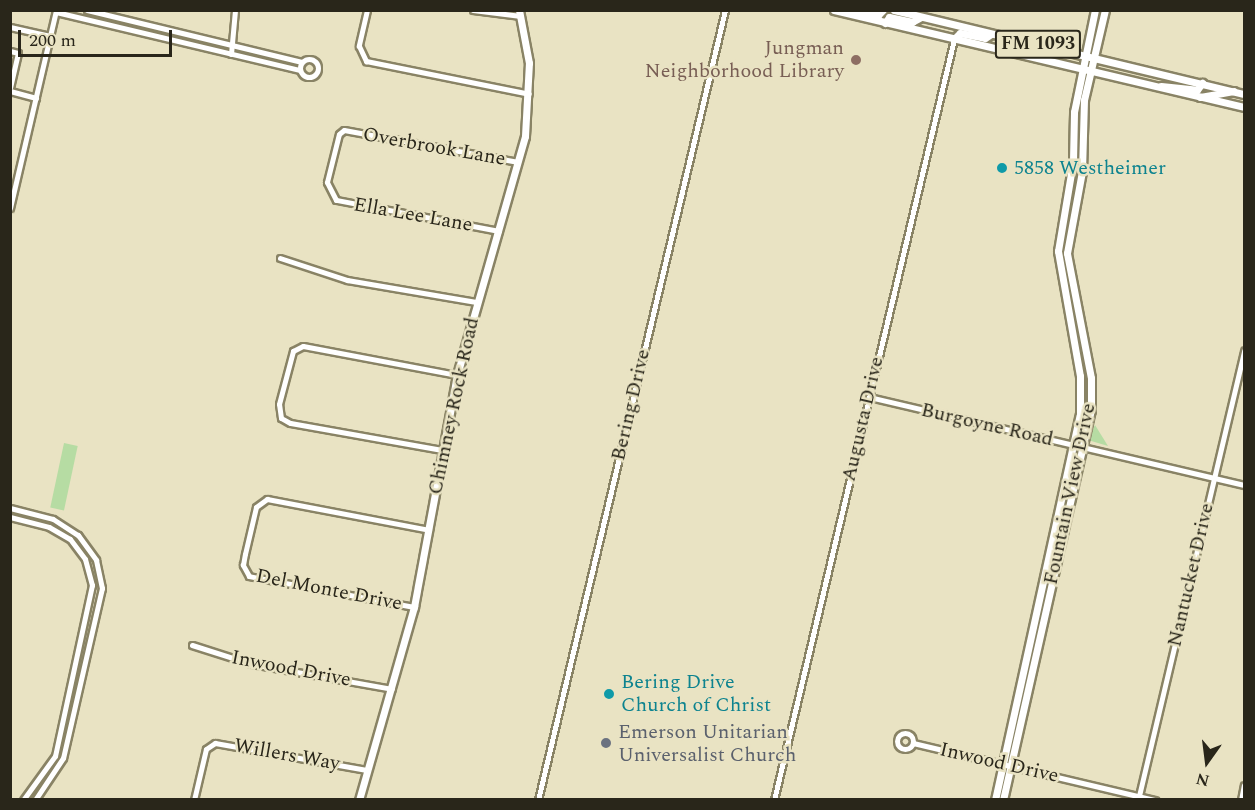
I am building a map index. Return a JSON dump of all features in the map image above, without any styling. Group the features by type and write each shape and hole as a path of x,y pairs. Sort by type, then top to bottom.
{"main road":[{"path":"858,10 878,15 883,10"},
{"name":"FM 1093","path":"894,10 1245,94"},
{"name":"Fountain View Drive","path":"995,800 1000,763 1076,445 1082,392 1059,273 1082,68 1095,10"},
{"name":"Fountain View Drive","path":"1003,800 1009,765 1091,410 1086,353 1073,302 1064,242 1082,162 1091,70 1105,10"},
{"name":"FM 1093","path":"839,11 1245,107"},
{"name":"Chimney Rock Road","path":"359,800 414,608 457,375 476,302 501,231 518,162 529,94 520,12"},
{"path":"885,23 889,17 912,22 921,17"},
{"path":"954,39 960,33 985,39 991,34"},
{"path":"1159,87 1197,90 1202,83"},
{"path":"1200,97 1233,91"},
{"path":"1073,151 1082,152"},
{"path":"1073,161 1082,162"},
{"path":"1076,355 1086,353"},
{"path":"1057,524 1065,526"},
{"path":"1044,578 1053,580"},
{"path":"1031,632 1040,634"},
{"path":"1018,686 1027,688"}],"street":[{"path":"10,208 14,181 56,11 300,70 308,76 317,69 312,60 302,62 87,10"},
{"path":"231,54 235,10"},
{"path":"367,10 359,46 366,61 529,94"},
{"path":"473,10 520,12"},
{"name":"Bering Drive","path":"540,799 725,10"},
{"path":"124,28 126,20"},
{"path":"10,27 50,36"},
{"name":"Augusta Drive","path":"774,800 954,39"},
{"path":"10,51 18,53 10,89 36,98"},
{"path":"300,70 302,62"},
{"name":"Overbrook Lane","path":"333,157 344,130 518,162"},
{"name":"Ella Lee Lane","path":"333,157 327,190 336,200 501,231"},
{"path":"280,258 347,280 476,302"},
{"path":"442,450 290,423 279,413 284,383 293,351 303,346 457,375"},
{"name":"Nantucket Drive","path":"1138,798 1245,350"},
{"name":"Burgoyne Road","path":"869,396 1245,486"},
{"name":"Del Monte Drive","path":"414,608 249,576 243,565 248,537 256,507 267,499 429,530"},
{"path":"10,508 69,527 87,545 98,567 102,597 63,758 49,784 35,800"},
{"path":"29,522 31,513"},
{"path":"10,518 29,522 66,536 89,570 93,595 55,756 42,780 23,800"},
{"path":"89,570 98,567"},
{"name":"Inwood Drive","path":"192,645 252,664 392,689"},
{"path":"69,694 78,694"},
{"name":"Willers Way","path":"194,800 206,749 215,743 367,770"},
{"name":"Inwood Drive","path":"913,743 1138,798 1155,800"},
{"path":"42,780 49,784"},
{"path":"1241,800 1245,785"}],"green space":[{"path":"1095,425 1108,446 1088,440"},
{"path":"64,443 78,446 64,510 50,508"}],"place":[{"name":"Jungman Neighborhood Library","path":"856,60"},
{"name":"5858 Westheimer","path":"1002,168"},
{"name":"Bering Drive Church of Christ","path":"609,694"},
{"name":"Emerson Unitarian Universalist Church","path":"606,743"}]}
